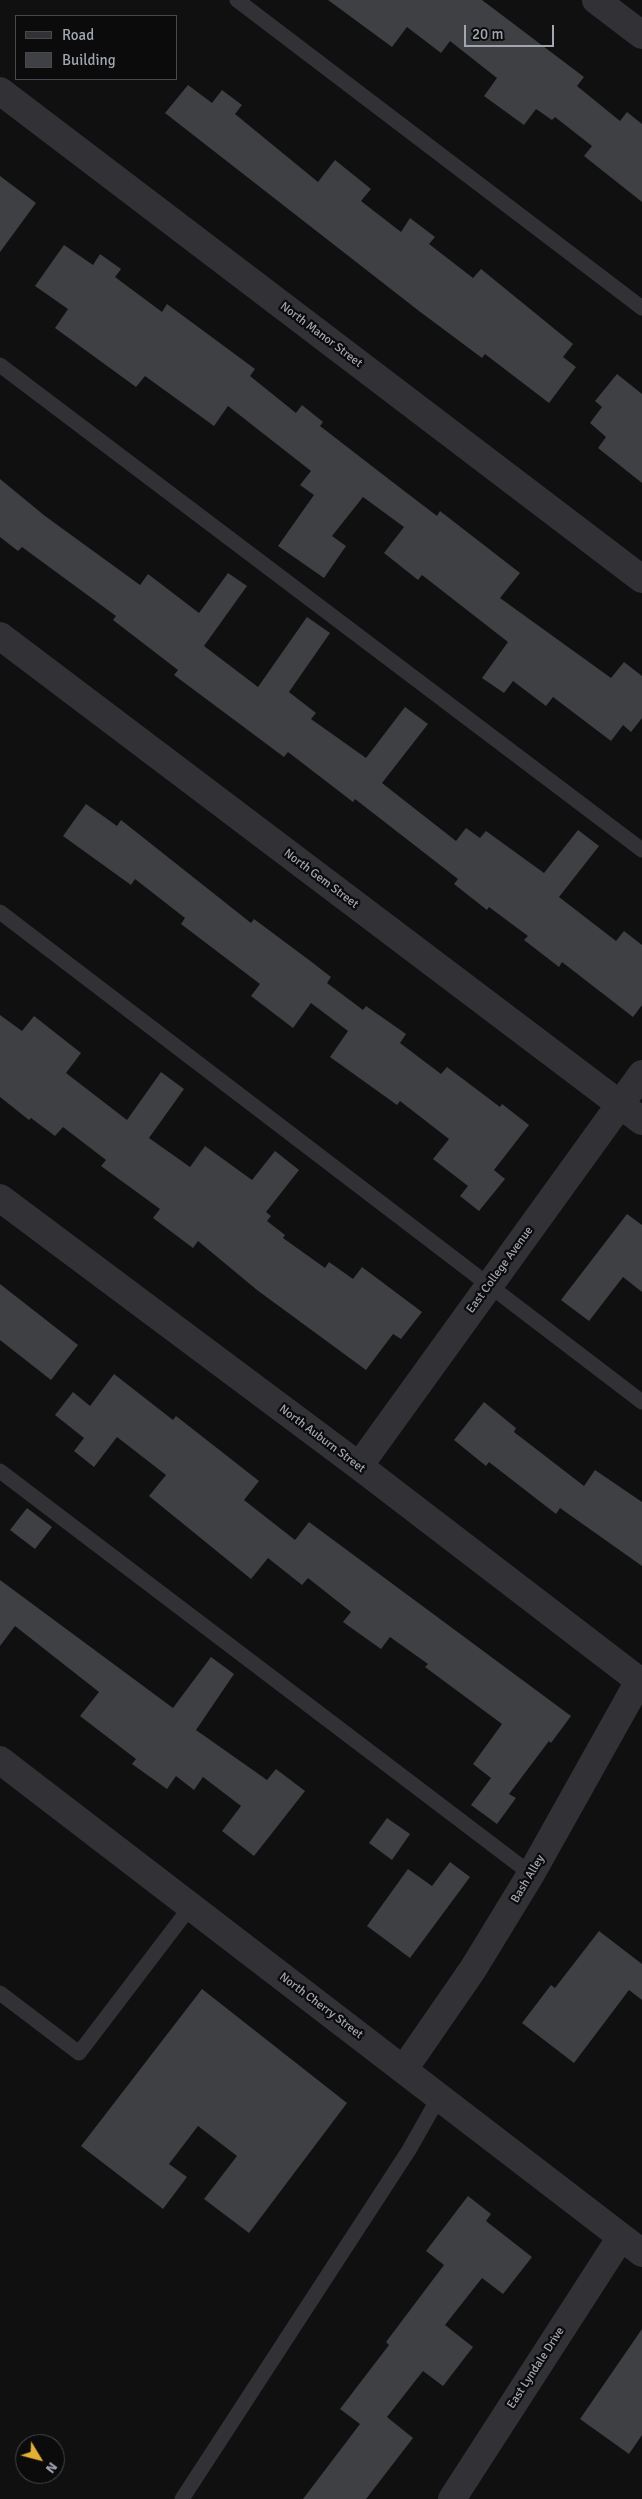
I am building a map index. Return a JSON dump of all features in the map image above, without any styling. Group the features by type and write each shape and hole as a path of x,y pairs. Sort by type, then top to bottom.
{"street":[{"path":"596,0 642,35"},
{"name":"North Manor Street","path":"0,91 642,579"},
{"name":"North Gem Street","path":"0,636 642,1121"},
{"name":"East College Avenue","path":"359,1466 642,1074"},
{"name":"North Auburn Street","path":"0,1198 359,1466 641,1682"},
{"name":"Bash Alley","path":"404,2069 473,1969 531,1874 641,1682"},
{"name":"North Cherry Street","path":"0,1760 632,2245"},
{"name":"East Lyndale Drive","path":"452,2499 632,2245"}],"lane":[{"path":"237,0 642,308"},
{"path":"0,365 642,850"},
{"path":"0,912 642,1402"},
{"path":"0,1471 531,1874"},
{"path":"0,1993 79,2053 191,1906"},
{"path":"182,2499 398,2167 439,2097"}],"building":[{"path":"328,0 482,0 584,77 577,86 620,121 627,112 642,124 642,202 584,156 592,146 555,117 552,120 536,109 524,125 484,96 497,78 450,41 441,53 407,27 392,47"},
{"path":"188,85 212,103 222,90 242,105 235,114 318,182 335,160 371,189 361,201 401,232 410,218 435,237 429,244 473,278 481,269 573,344 563,357 576,367 549,403 485,354 482,358 419,311 165,113"},
{"path":"0,176 36,203 0,252"},
{"path":"64,245 93,265 100,254 121,269 115,277 162,312 167,304 255,369 250,376 296,413 302,405 323,422 320,426 399,487 437,516 440,511 520,573 500,598 611,678 624,662 642,676 642,718 631,732 623,725 611,741 553,697 546,706 513,681 504,693 482,678 508,642 422,575 418,580 384,553 404,527 363,497 332,536 346,546 324,578 278,546 314,495 300,485 311,471 228,406 214,426 145,376 136,387 55,328 68,309 35,286"},
{"path":"617,374 642,394 642,483 598,448 606,437 590,423 602,407 595,401"},
{"path":"0,479 45,516 140,585 148,574 199,613 228,573 247,586 204,646 258,687 307,617 330,633 289,692 316,713 311,719 366,758 405,707 428,724 382,783 456,841 466,828 480,838 486,831 544,873 578,830 599,846 559,897 616,941 624,931 642,945 642,1005 633,1017 562,962 559,967 524,940 528,936 489,907 487,910 454,884 458,879 355,799 353,802 288,752 284,757 174,675 178,670 113,620 116,616 22,547 18,551 0,537"},
{"path":"86,804 117,826 121,820 251,923 254,919 313,963 331,977 327,983 363,1010 366,1006 406,1034 400,1043 441,1074 447,1067 500,1107 502,1104 529,1125 494,1170 505,1179 479,1211 460,1196 468,1186 433,1159 449,1139 400,1101 397,1105 330,1057 348,1031 311,1003 293,1028 251,996 260,984 181,924 185,918 135,879 131,885 63,836"},
{"path":"0,1015 22,1031 34,1016 81,1053 66,1073 127,1120 161,1072 184,1089 149,1138 190,1167 205,1146 252,1180 275,1151 299,1170 266,1212 271,1216 267,1221 285,1235 283,1238 325,1268 329,1262 353,1279 362,1267 422,1312 401,1339 393,1334 366,1370 257,1290 198,1241 193,1248 153,1218 160,1209 101,1166 106,1160 63,1127 55,1136 31,1118 29,1120 0,1097"},
{"path":"627,1214 642,1225 642,1292 623,1277 589,1321 561,1300"},
{"path":"0,1284 78,1345 51,1380 0,1340"},
{"path":"114,1374 173,1420 176,1416 259,1481 244,1500 295,1540 309,1522 571,1716 551,1743 549,1741 509,1794 516,1798 497,1824 471,1805 491,1778 473,1764 502,1724 425,1667 428,1664 390,1637 381,1649 343,1622 351,1612 308,1578 302,1585 268,1558 251,1579 149,1496 166,1475 117,1437 94,1467 74,1451 84,1438 55,1415 73,1392 90,1406"},
{"path":"484,1402 516,1428 514,1432 584,1486 595,1470 642,1502 642,1566 560,1508 556,1514 489,1462 486,1466 454,1440"},
{"path":"27,1508 52,1527 35,1549 10,1530"},
{"path":"0,1580 173,1708 211,1657 234,1674 196,1730 267,1780 276,1769 305,1791 254,1856 222,1831 241,1806 203,1777 194,1790 176,1776 167,1789 132,1764 136,1759 80,1716 99,1692 15,1626 0,1646"},
{"path":"387,1818 410,1834 392,1860 369,1843"},
{"path":"450,1862 470,1877 410,1958 367,1926 408,1869 432,1886"},
{"path":"599,1931 642,1964 642,2000 629,1990 574,2063 522,2023 551,1985 555,1988"},
{"path":"202,1989 347,2103 249,2233 204,2199 237,2156 198,2126 169,2164 187,2177 163,2209 81,2146"},
{"path":"468,2196 491,2214 486,2221 532,2257 503,2294 482,2278 445,2325 473,2347 443,2386 423,2371 387,2417 413,2438 366,2499 303,2499 360,2424 340,2409 389,2345 386,2342 444,2265 426,2251"},
{"path":"642,2329 642,2435 629,2454 580,2419"}]}
